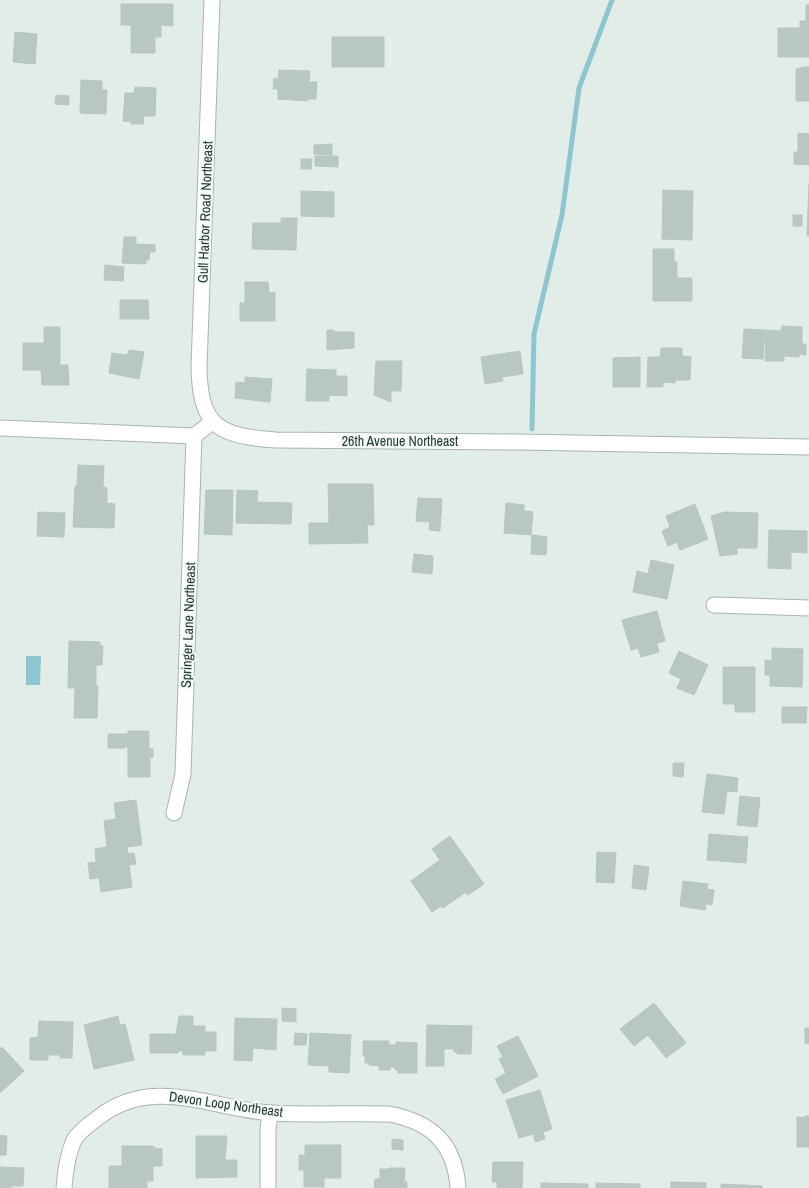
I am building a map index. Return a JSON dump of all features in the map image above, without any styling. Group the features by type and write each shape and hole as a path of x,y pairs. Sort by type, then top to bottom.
{"street":[{"name":"Gull Harbor Road Northeast","path":"212,0 199,388 204,406 212,422"},
{"path":"0,428 194,436 212,422"},
{"name":"26th Avenue Northeast","path":"212,422 228,433 249,439 809,447"},
{"name":"Springer Lane Northeast","path":"174,813 183,774 194,436"},
{"path":"714,606 809,608"},
{"name":"Devon Loop Northeast","path":"64,1188 68,1161 75,1139 106,1112 137,1098 168,1096 270,1113 389,1114 406,1117 424,1125 446,1146 457,1173 458,1188"},
{"path":"268,1188 268,1130 270,1113"}],"water":[{"path":"26,656 41,656 40,685 26,685"}],"building":[{"path":"121,4 173,4 173,26 161,25 161,37 155,37 155,53 131,53 131,25 121,25"},
{"path":"806,5 809,5 809,57 778,57 778,28 800,28 800,21 806,21"},
{"path":"15,32 37,34 35,64 13,62"},
{"path":"332,37 384,37 384,67 332,67"},
{"path":"809,67 809,101 796,101 796,69"},
{"path":"279,70 310,71 309,82 317,82 316,99 308,99 308,101 278,99 278,89 273,89 274,78 278,79"},
{"path":"81,80 102,81 102,90 107,90 106,114 80,113"},
{"path":"135,87 156,88 155,116 144,116 143,124 131,124 131,122 123,121 125,93 134,93"},
{"path":"56,95 69,96 69,105 55,104"},
{"path":"798,133 809,134 809,165 794,164 794,152 798,152"},
{"path":"332,144 332,155 314,154 314,145"},
{"path":"315,156 338,156 338,167 315,166"},
{"path":"301,159 312,159 311,169 301,169"},
{"path":"809,183 809,236 807,236"},
{"path":"663,190 693,191 692,240 662,239"},
{"path":"301,191 334,192 334,217 301,216"},
{"path":"793,215 802,215 802,226 793,226"},
{"path":"281,218 297,218 296,250 252,249 253,223 281,223"},
{"path":"124,237 136,237 136,244 155,245 155,252 150,252 149,260 146,260 146,264 122,263"},
{"path":"653,249 674,249 674,262 677,262 677,278 692,278 692,301 653,301"},
{"path":"105,265 124,267 123,281 104,280"},
{"path":"245,282 268,282 269,293 275,292 275,321 240,321 240,303 245,303"},
{"path":"120,300 148,300 149,319 120,319"},
{"path":"782,326 802,327 802,344 806,344 806,355 799,354 799,357 784,356 784,361 765,361 766,330 781,331"},
{"path":"44,327 60,327 60,365 68,365 69,385 42,385 41,370 23,370 23,343 44,343"},
{"path":"744,329 765,330 763,359 742,358"},
{"path":"327,330 354,332 354,348 327,350"},
{"path":"661,348 682,348 682,356 691,357 690,380 675,380 675,383 663,382 663,387 647,387 648,357 660,357"},
{"path":"129,350 144,352 139,379 109,373 112,353 127,355"},
{"path":"520,351 523,374 502,377 503,381 485,384 481,357"},
{"path":"640,357 640,387 613,387 613,358"},
{"path":"376,361 402,361 401,391 391,391 391,402 374,395"},
{"path":"307,369 336,370 336,376 347,376 347,396 329,395 329,401 306,401"},
{"path":"245,377 272,379 270,402 235,398 236,382 245,383"},
{"path":"78,465 104,466 103,487 107,488 107,503 115,504 114,528 73,527"},
{"path":"328,484 373,484 374,525 367,525 368,543 309,544 309,523 329,523"},
{"path":"206,490 233,490 232,535 204,534"},
{"path":"237,490 258,491 257,502 292,503 291,524 236,523"},
{"path":"418,498 442,499 440,531 429,530 430,522 416,521"},
{"path":"506,503 524,505 524,511 533,512 531,535 504,533"},
{"path":"695,504 708,539 680,550 677,542 668,546 662,531 670,527 666,516"},
{"path":"38,512 65,513 64,537 37,536"},
{"path":"725,512 758,513 757,548 737,548 737,554 720,556 711,516"},
{"path":"769,530 807,531 807,553 791,552 791,569 768,568"},
{"path":"532,535 547,537 546,555 531,554"},
{"path":"414,554 433,556 432,574 412,572"},
{"path":"651,560 674,565 667,599 633,592 637,571 648,574"},
{"path":"657,611 665,641 657,643 659,652 641,657 638,648 631,650 622,620"},
{"path":"69,641 100,642 100,646 103,646 102,665 96,665 96,686 98,686 97,718 74,718 75,688 68,688"},
{"path":"772,648 803,649 802,687 770,686 770,675 765,675 765,660 772,661"},
{"path":"679,651 708,665 694,695 677,688 681,679 669,673"},
{"path":"723,667 755,667 755,712 735,712 735,704 723,704"},
{"path":"782,707 807,707 806,723 782,723"},
{"path":"128,731 149,731 149,749 153,749 153,757 150,758 150,777 128,777 128,748 125,744 125,748 108,748 108,734 128,734"},
{"path":"673,763 684,763 683,777 673,776"},
{"path":"707,774 738,778 737,792 727,791 724,814 702,812"},
{"path":"740,796 760,798 757,827 737,825"},
{"path":"136,800 142,845 127,847 128,854 134,853 136,864 129,865 132,887 101,892 99,878 90,879 88,863 96,862 95,849 107,847 104,821 116,819 114,803"},
{"path":"709,834 748,837 746,863 707,860"},
{"path":"450,836 484,884 468,895 466,892 443,908 441,906 432,912 411,881 440,860 432,849"},
{"path":"597,852 616,853 614,883 596,882"},
{"path":"634,865 649,867 646,890 632,888"},
{"path":"683,881 708,884 707,889 714,890 712,905 706,904 705,910 680,906"},
{"path":"654,1003 686,1043 666,1058 648,1035 634,1046 620,1029"},
{"path":"282,1008 296,1009 296,1022 282,1021"},
{"path":"118,1016 120,1025 125,1024 134,1060 94,1069 84,1025"},
{"path":"179,1016 193,1016 193,1026 205,1026 205,1032 216,1032 216,1051 205,1051 205,1055 183,1055 183,1051 178,1051 178,1053 150,1053 150,1034 176,1034"},
{"path":"235,1018 277,1019 276,1050 253,1048 252,1061 234,1060"},
{"path":"39,1021 73,1022 72,1058 48,1055 48,1060 30,1060 30,1038 38,1037"},
{"path":"427,1025 472,1026 471,1054 457,1054 457,1052 454,1052 454,1049 444,1049 444,1066 426,1066"},
{"path":"805,1028 809,1028 809,1043 805,1044"},
{"path":"295,1033 307,1034 306,1045 294,1045"},
{"path":"310,1033 351,1035 349,1073 329,1072 329,1066 308,1065"},
{"path":"518,1036 538,1076 503,1094 495,1079 506,1073 499,1059 503,1057 497,1046"},
{"path":"363,1041 389,1041 389,1045 396,1045 396,1042 417,1043 417,1073 398,1073 395,1067 390,1067 390,1070 379,1070 379,1066 365,1063"},
{"path":"2,1047 24,1071 0,1093 0,1049"},
{"path":"540,1090 552,1129 543,1132 545,1139 535,1142 533,1134 519,1138 506,1100"},
{"path":"805,1116 809,1116 809,1147 797,1147 797,1117 805,1118"},
{"path":"0,1135 7,1136 6,1155 0,1155"},
{"path":"196,1136 227,1136 225,1160 237,1160 237,1177 196,1178"},
{"path":"392,1139 403,1140 403,1150 392,1149"},
{"path":"305,1145 341,1145 341,1178 324,1178 324,1187 304,1187 304,1170 299,1170 299,1155 305,1155"},
{"path":"122,1146 153,1146 154,1148 162,1149 162,1166 153,1166 153,1181 147,1181 147,1188 109,1188 109,1166 122,1166"},
{"path":"493,1162 523,1162 522,1188 497,1188 497,1182 492,1182"},
{"path":"0,1167 24,1168 23,1186 0,1188"},
{"path":"405,1168 404,1182 407,1182 407,1188 374,1188 375,1179 380,1179 380,1169"},
{"path":"671,1182 706,1183 706,1188 671,1188"},
{"path":"541,1183 588,1184 588,1188 541,1188"},
{"path":"596,1183 640,1184 640,1188 596,1188"},
{"path":"721,1184 762,1186 762,1188 721,1188"}],"waterway":[{"path":"532,429 534,334 562,215 579,88 612,0"}]}
